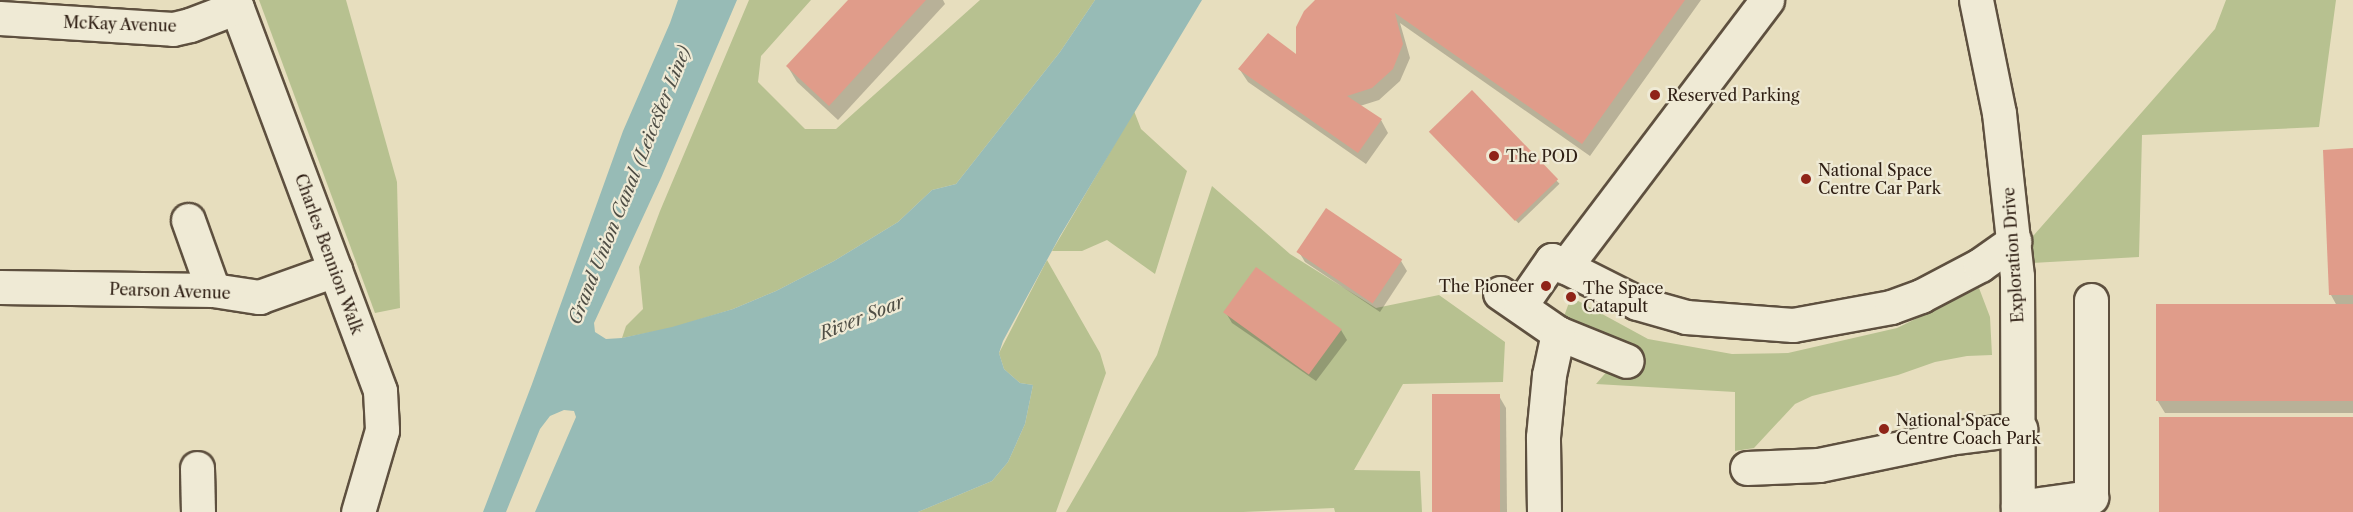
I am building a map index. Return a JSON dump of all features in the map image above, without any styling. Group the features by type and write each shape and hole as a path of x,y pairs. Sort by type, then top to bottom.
{"street":[{"path":"1565,267 1767,0"},
{"name":"Exploration Drive","path":"1976,0 1999,113 2014,241 2020,429 2018,510"},
{"name":"McKay Avenue","path":"0,18 108,13 173,29 190,25 235,4"},
{"name":"Charles Bennion Walk","path":"235,4 383,404 382,430 358,512"},
{"path":"188,220 213,290"},
{"path":"1627,361 1558,333 1510,300 1552,260 1637,303 1686,317 1793,325 1891,307 1921,296 1970,271 2014,241"},
{"name":"Pearson Avenue","path":"0,287 213,290 259,297 335,270"},
{"path":"2018,510 2091,497 2091,300"},
{"path":"1544,512 1543,436 1549,375 1558,333"},
{"path":"1747,468 1819,465 1949,438 2020,429"},
{"path":"197,468 198,512"}],"green space":[{"path":"259,0 346,0 397,182 400,308 375,313"},
{"path":"749,0 811,0 761,56 758,82 805,129 836,129 980,0 1095,0 1060,52 956,184 932,190 898,222 834,261 776,291 733,309 672,328 622,338 626,326 643,309 639,267 660,211"},
{"path":"2226,0 2336,0 2319,127 2142,135 2139,257 2030,263 2026,244 2215,29"},
{"path":"1134,111 1141,129 1187,171 1155,274 1107,240 1082,251 1052,251"},
{"path":"1212,186 1290,254 1376,308 1439,295 1505,342 1503,382 1403,384 1354,470 1420,471 1422,512 1335,512 1334,508 1243,512 1066,512 1157,355"},
{"path":"1047,260 1100,353 1106,373 1056,512 918,512 992,481 1008,462 1025,424 1033,385 1020,383 1004,369 999,353"},
{"path":"1979,288 1990,317 1992,355 1967,356 1935,362 1898,375 1812,396 1795,404 1754,448 1735,451 1735,392 1596,384 1628,347 1558,333 1571,297 1648,339 1732,354 1788,353 1897,328"}],"water":[{"path":"678,0 737,0 661,178 594,323 595,332 606,339 622,338 672,327 733,309 776,291 834,261 898,222 932,190 956,184 1060,52 1095,0 1202,0 1060,236 1003,341 999,353 1004,369 1020,383 1033,385 1025,424 1008,462 992,481 918,512 535,512 576,417 574,411 564,410 550,416 540,429 506,512 483,512 532,384 623,131"}],"building":[{"path":"848,0 926,0 829,106 786,66"},
{"path":"1315,0 1685,0 1582,144 1395,13 1403,44 1393,69 1372,88 1347,96 1382,119 1358,153 1238,69 1268,33 1296,54 1296,27 1304,11"},
{"name":"The POD","path":"1472,90 1558,179 1515,221 1429,132"},
{"path":"2353,148 2353,295 2329,295 2323,150"},
{"path":"1326,208 1402,259 1373,303 1296,252"},
{"path":"1256,267 1342,329 1309,375 1223,312"},
{"path":"2156,304 2353,304 2353,401 2156,401"},
{"path":"1432,394 1500,394 1500,512 1432,512"},
{"path":"2159,417 2353,417 2353,512 2159,512"}],"place":[{"name":"Reserved Parking","path":"1655,95"},
{"name":"The POD","path":"1494,156"},
{"name":"National Space Centre Car Park","path":"1806,179"},
{"name":"The Pioneer","path":"1546,286"},
{"name":"The Space Catapult","path":"1571,297"},
{"name":"National Space Centre Coach Park","path":"1884,429"}],"water label":[{"name":"Grand Union Canal (Leicester Line)","path":"630,185"},
{"name":"River Soar","path":"862,318"}]}
